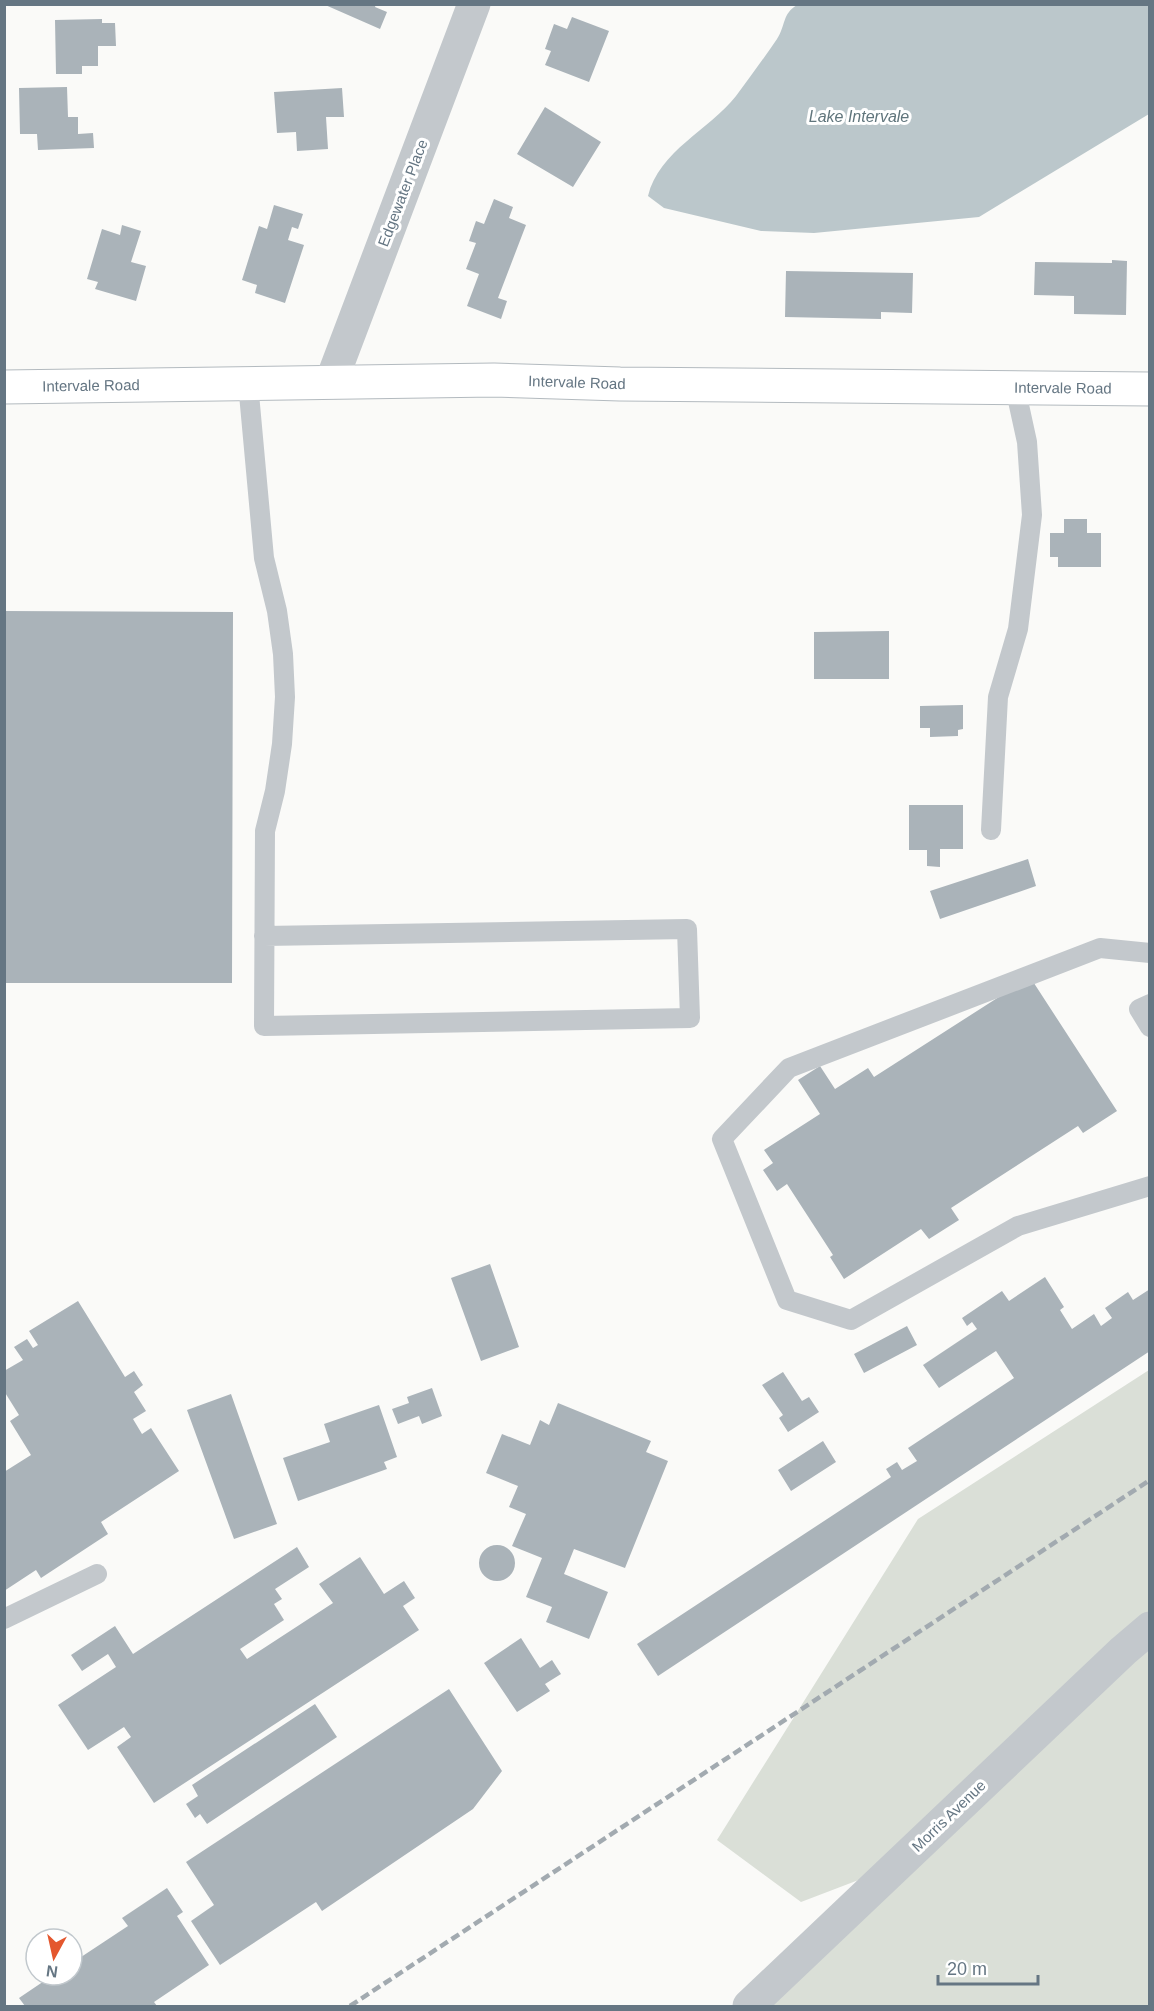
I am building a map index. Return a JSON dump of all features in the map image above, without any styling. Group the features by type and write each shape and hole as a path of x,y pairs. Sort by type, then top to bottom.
{"street":[{"name":"Edgewater Place","path":"331,382 474,4"},
{"name":"Intervale Road","path":"4,387 494,380 620,384 1149,389"},
{"name":"Morris Avenue","path":"749,2007 1149,1628"}],"lane":[{"path":"248,383 264,558 283,654 285,697 282,744 275,791 265,831 264,936 264,1026 690,1018 687,929 264,936"},
{"path":"991,830 998,697 1018,629 1032,515 1028,442 1015,387"},
{"path":"1149,953 1100,948 789,1068 722,1139 787,1300 851,1320 1018,1226 1149,1186"},
{"path":"1149,1004 1139,1009 1149,1027"},
{"path":"4,1619 97,1574"}],"shaded area":[{"path":"1149,1370 1149,2006 747,2006 924,1855 801,1902 717,1840 918,1519"}],"water":[{"name":"Lake Intervale","path":"797,5 1149,5 1149,114 979,217 814,233 761,231 664,208 648,196 663,166 736,96 777,39 786,16"}],"building":[{"path":"323,4 376,4 375,7 387,12 380,29"},
{"path":"572,17 609,31 589,82 545,65 551,51 545,49 554,24 567,29"},
{"path":"102,19 102,23 115,23 116,46 98,46 98,66 82,66 82,74 56,74 55,20"},
{"path":"67,87 68,117 78,117 78,134 93,133 94,148 38,150 37,134 20,134 19,88"},
{"path":"342,88 344,117 326,117 328,149 297,151 296,132 277,133 274,92"},
{"path":"545,107 601,142 573,187 517,154"},
{"path":"494,199 513,207 509,218 526,225 498,298 507,301 501,319 467,306 479,274 466,269 476,243 469,241 476,221 484,224"},
{"path":"274,205 303,214 298,229 292,227 288,240 304,245 285,303 255,293 257,285 242,280 259,226 267,229"},
{"path":"122,225 141,231 131,262 146,266 136,301 95,289 98,282 87,279 102,229 120,235"},
{"path":"1112,260 1127,261 1126,315 1074,314 1074,296 1034,295 1035,262 1112,263"},
{"path":"786,271 913,273 912,313 881,312 881,319 785,317"},
{"path":"1064,519 1087,519 1087,533 1101,533 1101,567 1058,567 1058,557 1050,557 1050,533 1064,533"},
{"path":"4,611 233,612 232,983 4,983"},
{"path":"889,631 889,679 814,679 814,632"},
{"path":"963,705 963,729 958,730 958,736 930,737 930,728 920,728 920,706"},
{"path":"909,805 963,805 963,849 940,849 940,867 927,866 927,850 909,850"},
{"path":"1028,859 1036,886 940,919 930,891"},
{"path":"1030,977 1117,1111 1083,1133 1078,1126 951,1208 959,1220 929,1239 921,1229 844,1279 830,1257 833,1255 787,1184 777,1191 763,1170 773,1163 764,1150 820,1114 798,1080 820,1066 835,1089 868,1068 874,1077"},
{"path":"490,1264 519,1347 481,1361 451,1278"},
{"path":"1045,1277 1064,1307 1060,1310 1072,1329 1094,1314 1101,1326 1112,1318 1105,1308 1128,1292 1133,1300 1150,1289 1150,1351 658,1676 637,1644 891,1477 886,1469 897,1462 902,1470 917,1461 908,1448 1014,1378 996,1351 939,1388 923,1365 977,1329 972,1322 967,1326 962,1318 1002,1291 1009,1301"},
{"path":"78,1301 125,1377 134,1371 143,1385 134,1392 146,1411 133,1419 142,1434 151,1428 179,1471 101,1522 108,1534 41,1578 36,1570 4,1591 4,1472 31,1455 10,1421 19,1415 4,1391 4,1371 23,1360 14,1347 27,1339 33,1348 38,1345 29,1331"},
{"path":"907,1326 917,1345 864,1373 854,1354"},
{"path":"783,1372 802,1401 809,1397 819,1412 788,1432 779,1418 783,1415 762,1385"},
{"path":"432,1388 442,1416 422,1424 419,1416 398,1424 392,1409 409,1403 407,1397"},
{"path":"231,1394 277,1524 234,1539 187,1410"},
{"path":"558,1403 651,1441 646,1452 668,1461 625,1568 574,1549 564,1574 608,1592 589,1639 546,1622 552,1607 526,1597 542,1558 512,1546 526,1514 509,1507 518,1486 486,1473 502,1434 530,1445 540,1420 549,1425"},
{"path":"379,1405 397,1457 384,1462 387,1469 298,1501 283,1458 330,1442 324,1424"},
{"path":"823,1441 836,1462 791,1491 778,1470"},
{"path":"497,1545 509,1551 515,1563 509,1575 497,1581 485,1575 479,1563 485,1551"},
{"path":"297,1547 309,1567 275,1589 282,1599 274,1604 284,1620 240,1649 247,1659 333,1603 319,1584 360,1557 384,1594 404,1581 415,1598 403,1606 419,1630 154,1803 117,1747 131,1737 124,1727 88,1750 58,1705 116,1667 108,1654 82,1671 71,1655 115,1626 133,1654"},
{"path":"521,1638 540,1668 552,1660 561,1674 545,1684 550,1691 517,1712 484,1663"},
{"path":"449,1689 502,1771 473,1809 322,1911 316,1902 220,1965 191,1921 214,1905 186,1862"},
{"path":"315,1704 337,1737 207,1824 200,1814 195,1818 186,1804 198,1796 192,1785"},
{"path":"167,1888 183,1912 177,1916 209,1965 154,2002 157,2006 25,2006 19,1998 35,1987 84,1987 84,1955 128,1926 122,1918"}],"railway":[{"path":"350,2006 1150,1480"}]}
